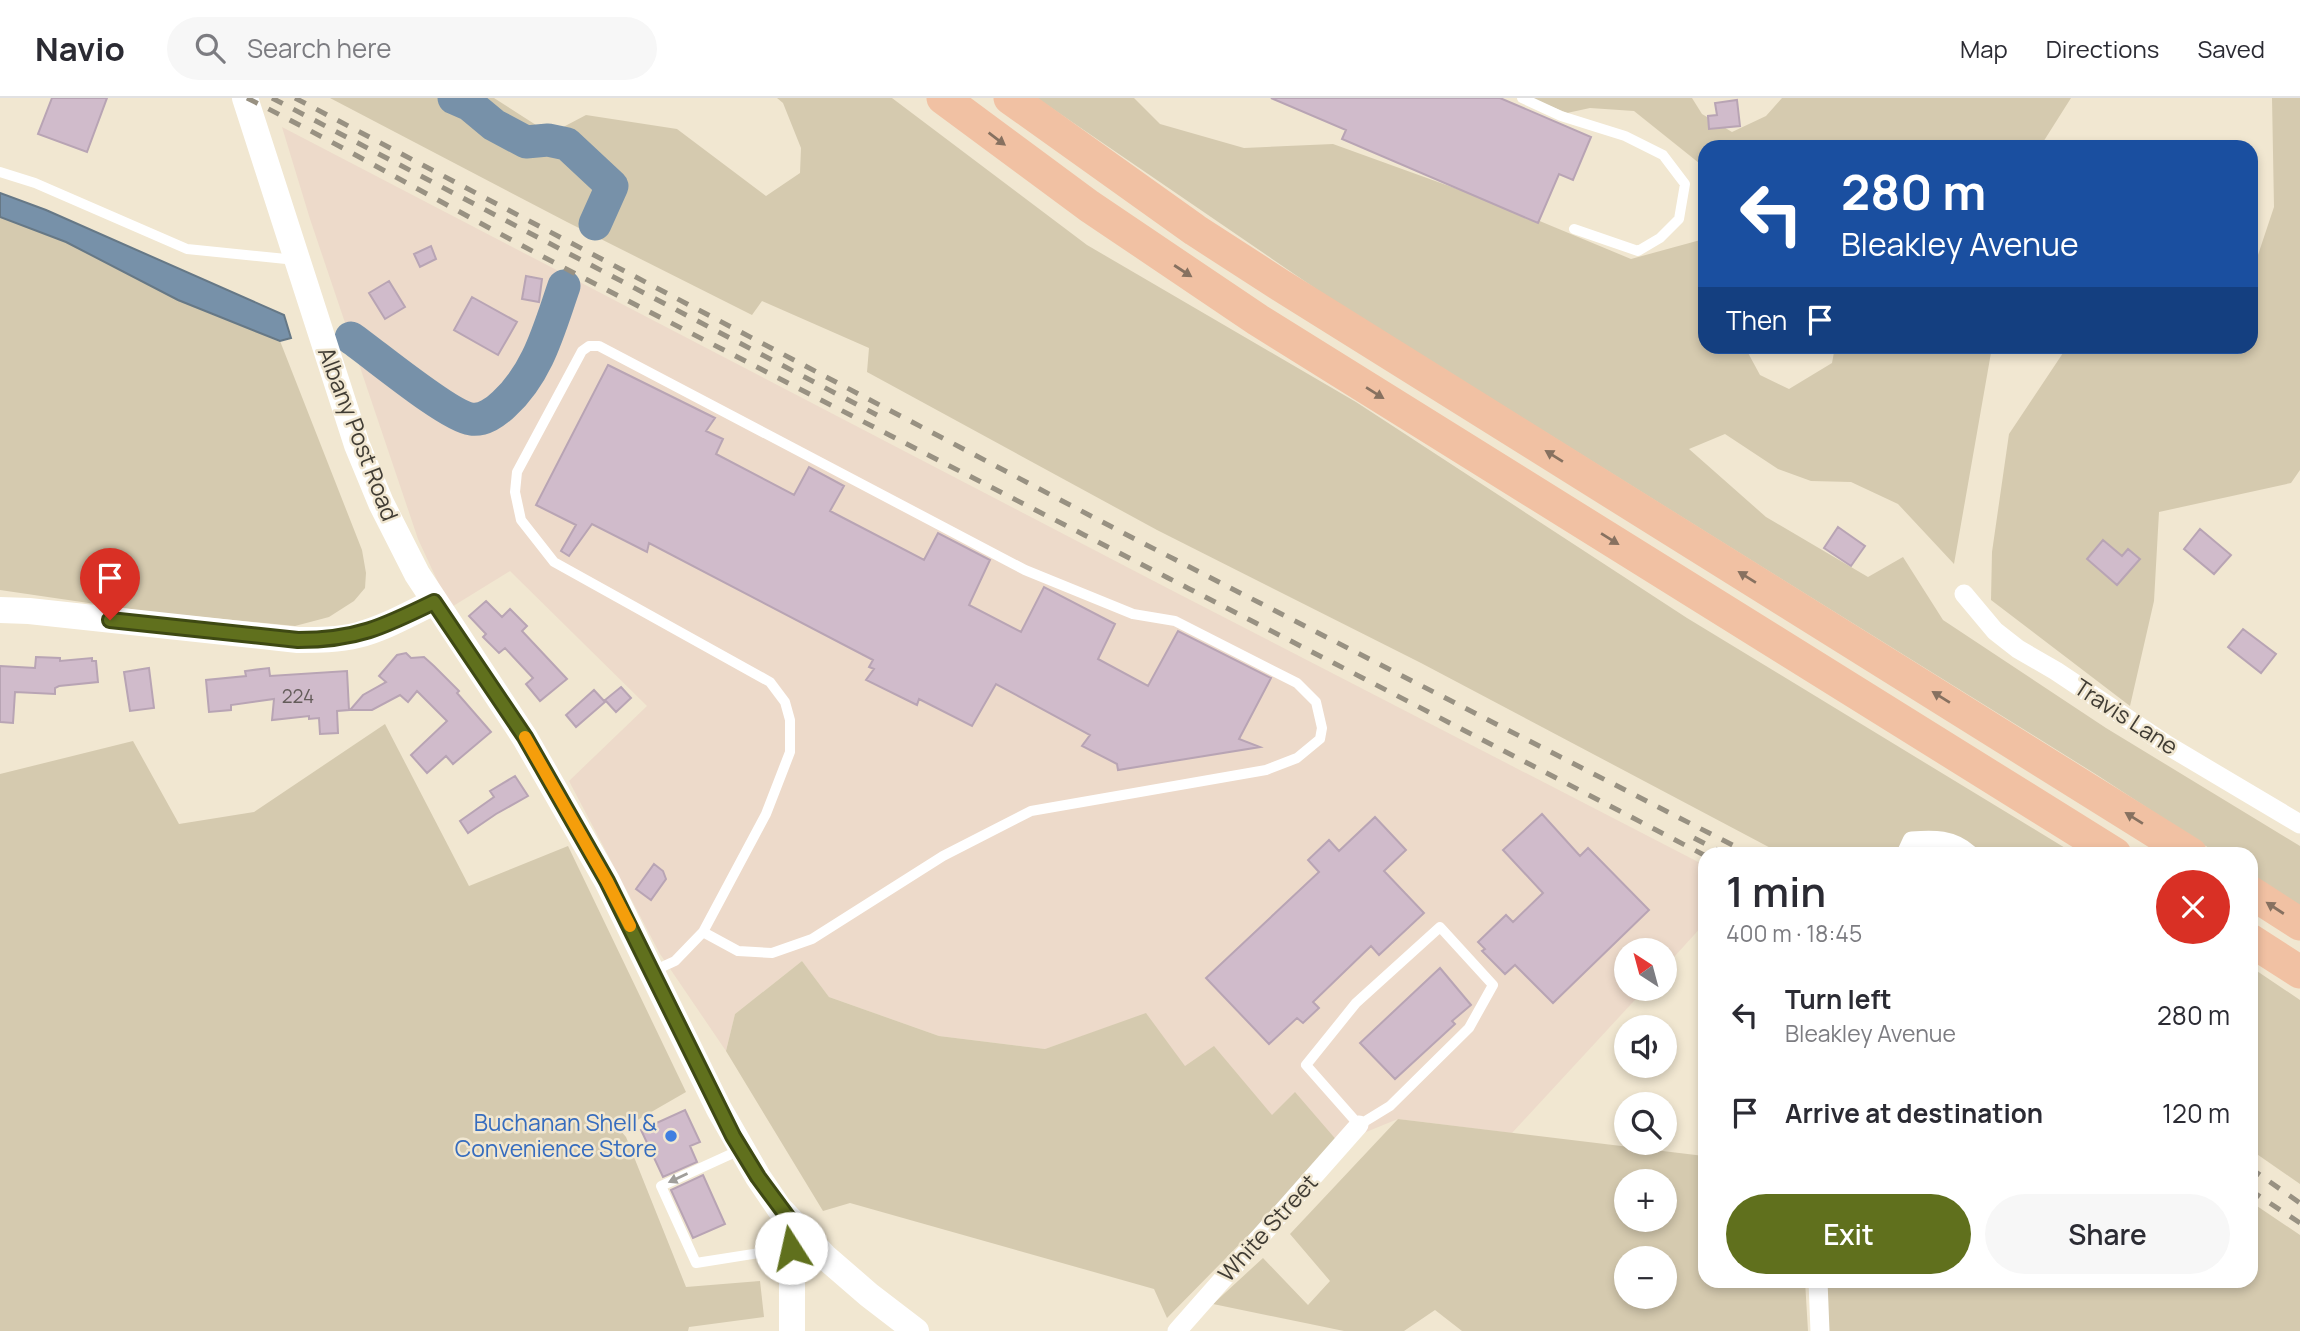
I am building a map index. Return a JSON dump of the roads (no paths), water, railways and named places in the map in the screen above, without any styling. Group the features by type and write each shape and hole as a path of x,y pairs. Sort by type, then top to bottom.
{"highway":[{"path":"943,98 1089,206 1258,320 2104,847"},
{"path":"1010,98 1164,209 1280,285 2180,847"},
{"path":"2258,897 2300,924"},
{"path":"2258,945 2300,972"}],"main road":[{"name":"Albany Post Road","path":"245,98 358,445 376,491 417,574 525,737 607,881 741,1149 792,1236 916,1331"},
{"path":"0,610 298,640 327,640 368,631 434,602"},
{"path":"792,1236 792,1331"}],"street":[{"name":"Travis Lane","path":"1964,594 1995,631 2018,649 2056,670 2167,745 2300,824"},
{"path":"1909,847 1912,841 1936,839 1961,847"},
{"name":"White Street","path":"1177,1331 1359,1125"},
{"path":"1818,1288 1820,1331"}],"lane":[{"path":"1522,98 1561,116 1625,136 1663,155 1685,184 1679,219 1660,238 1638,251 1574,229"},
{"path":"0,172 35,183 187,249 297,260"},
{"path":"653,972 675,961 703,932 766,814 790,752 790,720 785,702 770,682 554,562 521,520 515,492 516,472 582,351 589,346 599,346 1025,570 1133,614 1175,621 1297,683 1316,702 1319,710 1322,728 1320,739 1297,758 1266,770 1031,811 943,856 813,939 772,953 738,951 703,932"},
{"path":"1440,926 1493,985 1469,1028 1390,1106 1359,1125 1306,1065 1356,1003 1440,926"},
{"path":"741,1149 661,1186 696,1263 792,1236"}],"water":[{"path":"0,193 46,210 284,315 291,338 280,341 178,300 66,242 0,217"}],"waterway":[{"path":"454,98 470,105 494,125 526,142 548,140 567,144 612,186 595,224"},
{"path":"351,338 446,407 471,419 480,419 501,407 526,379 541,349 564,286"}],"railway":[{"path":"247,98 582,277 1698,852"},
{"path":"272,98 877,415"},
{"path":"295,98 1131,537 1736,847"},
{"path":"1694,838 1711,847"},
{"path":"2258,1174 2300,1203"},
{"path":"2258,1195 2300,1223"}],"place":[{"name":"Buchanan Shell & Convenience Store","path":"671,1136"}]}
